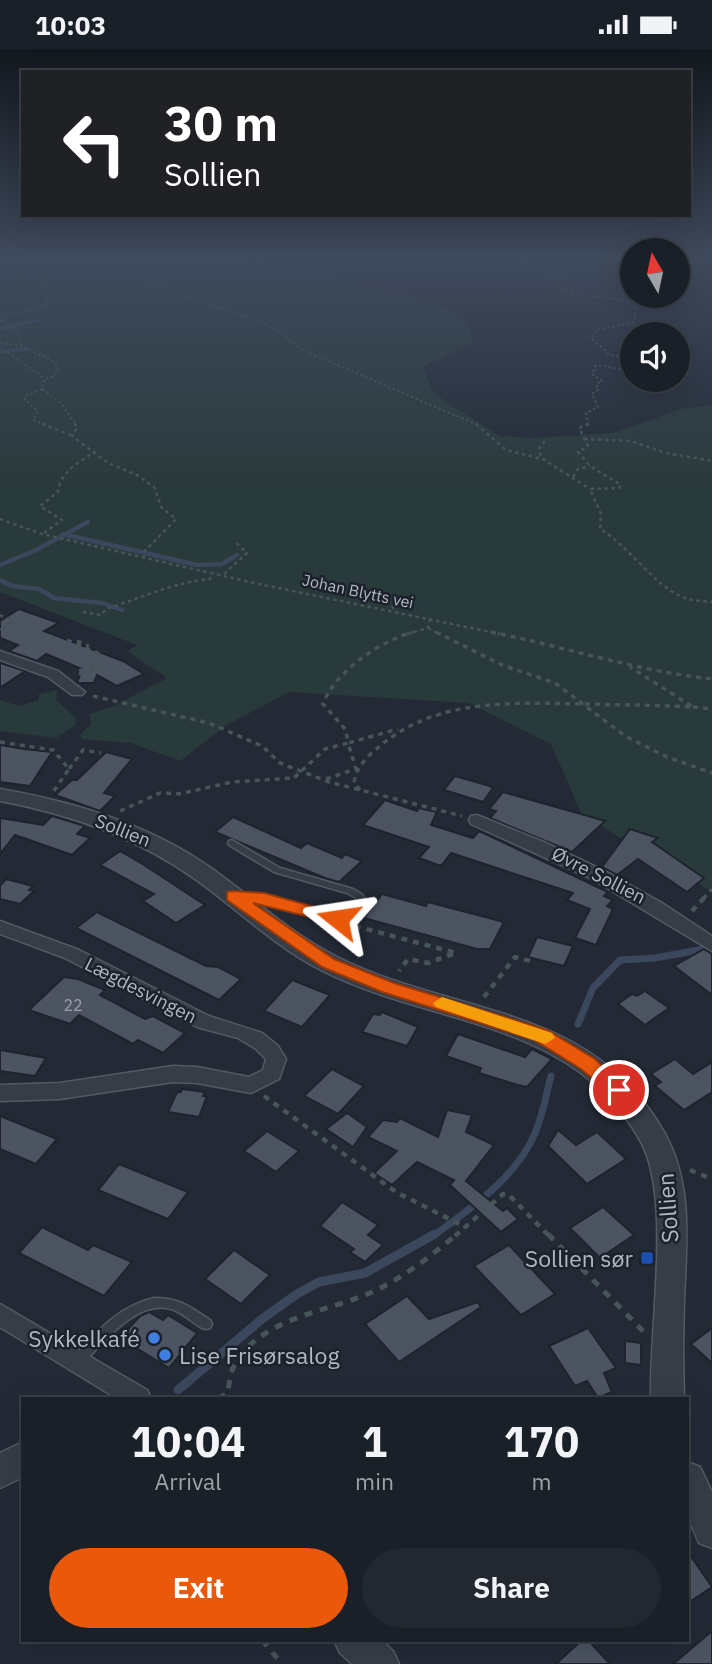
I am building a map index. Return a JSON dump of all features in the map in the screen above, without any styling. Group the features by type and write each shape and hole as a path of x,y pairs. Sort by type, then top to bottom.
{"street":[{"path":"0,655 53,674 77,692"},
{"name":"Sollien","path":"0,795 44,803 109,821 162,846 309,952 344,971 388,987 540,1035 588,1064 632,1103 667,1170 672,1210 668,1397"},
{"name":"Øvre Sollien","path":"477,820 579,863 629,888 712,945"},
{"name":"Lægdesvingen","path":"0,927 64,951 204,1022 226,1026 269,1046 276,1059 275,1068 267,1079 251,1085"},
{"path":"0,1093 60,1091 184,1074 251,1085"},
{"path":"0,1314 79,1359 136,1397"},
{"path":"0,1472 21,1459"},
{"path":"689,1480 712,1531"},
{"path":"355,1642 380,1664"}],"lane":[{"path":"232,843 277,870 358,895 362,905 359,911 338,919 264,898 232,896"},
{"path":"79,1359 119,1318 147,1305 169,1303 206,1324"}],"path":[{"path":"20,336 22,346"},
{"path":"282,336 298,348 328,358 360,376 397,388 482,426 502,449 543,459 573,477 590,489 600,509 603,522 601,530 620,541 666,588 684,599 712,602"},
{"path":"592,336 610,355 620,356"},
{"path":"0,345 22,346 55,362 58,369 54,376 45,379 27,369 0,345"},
{"path":"590,489 621,487 590,466 578,452 588,446 582,439 579,428 589,424 586,413 598,407 592,394 598,390 596,384 602,381 591,371 596,365 620,369"},
{"path":"42,389 45,379"},
{"path":"72,436 78,427 72,422 71,415 58,397 42,389 25,396 25,400 38,411 33,420 72,436 95,450 108,463 137,475 154,487 162,508 176,519 143,553 144,557"},
{"path":"582,439 631,441 666,453 712,461"},
{"path":"543,459 538,450 540,444 545,441"},
{"path":"42,534 62,520 42,510 40,506 58,492 65,473 95,450"},
{"path":"573,477 578,469 590,466"},
{"name":"Johan Blytts vei","path":"0,519 42,534 569,648 656,673 712,678"},
{"path":"222,575 247,553 236,543"},
{"path":"83,612 101,615 106,609 163,591 178,582 210,579 213,573"},
{"path":"376,593 391,603 395,612"},
{"path":"6,610 0,614 14,622 53,637 58,631"},
{"path":"428,628 430,619"},
{"path":"0,630 14,622"},
{"path":"33,628 41,625"},
{"path":"360,790 354,783 356,769 346,730 323,704 330,689 376,650 398,637 428,628 502,665 555,683 637,742 712,773"},
{"path":"67,640 89,646"},
{"path":"69,677 99,663 98,653 80,643"},
{"path":"87,671 99,671 117,664"},
{"path":"629,666 693,707"},
{"path":"77,692 209,723 262,745 280,763 303,772 360,790 477,820"},
{"path":"109,821 127,806 160,793 179,794 232,782 294,778 325,749 403,728 468,705 499,701 585,705 641,702 712,709"},
{"path":"324,779 356,769 388,737 403,728"},
{"path":"0,742 53,750 69,769"},
{"path":"44,803 83,750 101,753"},
{"path":"679,921 697,908 712,889"},
{"path":"338,919 347,924 456,953 428,963 408,959 388,987"},
{"path":"488,991 515,957 534,963"},
{"path":"251,1085 301,1126 396,1192 466,1227"},
{"path":"220,1397 227,1394 227,1383 238,1358 262,1335 394,1281 466,1227 503,1194 508,1194 639,1330 668,1342"},
{"path":"264,1642 282,1664"}],"shaded area":[{"path":"0,336 471,336 473,342 423,367 434,394 500,436 533,438 613,433 681,409 712,405 712,891 677,874 581,813 551,744 469,703 289,692 227,725 180,761 131,743 82,739 80,735 91,724 90,714 114,706 167,678 127,651 137,645 0,592"},
{"path":"57,690 56,700 76,718 75,725 56,738 0,731 0,700 19,706 39,700 39,694"}],"building":[{"path":"19,609 59,623 44,631 123,661 144,674 117,686 97,675 94,683 77,683 82,669 46,654 37,661 9,651 18,645 0,638 0,621"},
{"path":"0,663 25,671 0,688"},
{"path":"0,745 52,752 30,786 0,782"},
{"path":"106,752 132,759 104,793 115,796 100,811 55,795 72,780 77,780"},
{"path":"455,776 493,788 483,802 444,790"},
{"path":"503,792 605,821 572,852 490,818 496,811 489,809"},
{"path":"385,800 417,811 419,808 437,812 431,825 473,838 479,831 608,892 604,896 613,900 607,906 613,909 596,945 575,938 590,909 567,900 573,893 451,853 442,865 438,865 419,858 429,847 363,825"},
{"path":"52,816 85,826 77,834 90,838 72,855 15,835 0,854 0,818 43,825"},
{"path":"233,817 301,848 307,843 342,858 345,854 362,861 339,882 325,878 215,832"},
{"path":"630,829 658,838 652,842 704,878 687,892 638,859 617,875 602,867"},
{"path":"120,851 205,905 176,923 143,901 154,894 100,865"},
{"path":"6,879 33,886 29,890 34,891 20,904 0,899 0,886"},
{"path":"382,894 426,906 428,902 504,922 490,949 477,949 364,918"},
{"path":"97,912 206,966 218,967 241,979 219,1000 76,928"},
{"path":"537,937 573,946 564,966 528,957"},
{"path":"704,949 712,954 712,995 674,966"},
{"path":"64,977 78,979 105,990 100,995 145,1019 153,1016 185,1033 163,1053 138,1040 133,1044 79,1015 70,1024 29,1010"},
{"path":"292,980 330,995 302,1027 264,1011"},
{"path":"645,991 669,1008 645,1025 618,1004 632,994 637,996"},
{"path":"382,1012 418,1027 407,1046 362,1032 373,1014 380,1015"},
{"path":"458,1034 525,1057 532,1049 552,1059 527,1087 518,1085 479,1073 481,1068 446,1056"},
{"path":"0,1050 46,1058 35,1076 0,1071"},
{"path":"675,1059 693,1074 712,1062 712,1092 684,1110 655,1086 661,1082 651,1074"},
{"path":"332,1069 364,1086 338,1114 304,1096"},
{"path":"182,1089 205,1092 203,1096 207,1096 199,1117 168,1112 177,1092"},
{"path":"447,1110 472,1115 466,1132 494,1145 466,1181 503,1211 507,1208 518,1219 501,1232 450,1185 454,1180 417,1162 392,1185 374,1173 397,1151 368,1137 383,1120 397,1122 400,1118 438,1137"},
{"path":"347,1113 367,1127 353,1147 326,1129"},
{"path":"0,1116 57,1139 36,1164 0,1149"},
{"path":"558,1130 576,1145 597,1132 626,1159 587,1184 548,1146"},
{"path":"267,1131 299,1151 276,1172 244,1151"},
{"path":"119,1164 188,1192 168,1219 98,1190"},
{"path":"342,1202 378,1225 368,1235 383,1245 365,1262 350,1252 354,1249 320,1226"},
{"path":"603,1207 634,1235 600,1258 570,1228"},
{"path":"42,1227 88,1250 93,1245 132,1262 104,1296 19,1253"},
{"path":"509,1245 555,1294 521,1315 474,1266"},
{"path":"234,1250 270,1275 241,1304 205,1279"},
{"path":"407,1296 429,1319 478,1302 481,1307 399,1362 365,1324"},
{"path":"149,1312 163,1320 168,1315 197,1333 169,1368 120,1338 140,1316"},
{"path":"588,1328 616,1368 604,1373 612,1392 597,1397 587,1381 575,1386 549,1346"},
{"path":"712,1328 712,1363 691,1344"},
{"path":"625,1341 641,1343 641,1365 625,1363"},
{"path":"689,1553 712,1587 689,1602"},
{"path":"712,1631 712,1664 673,1664"},
{"path":"580,1642 590,1642 610,1664 556,1664"}],"waterway":[{"path":"0,352 29,349"},
{"path":"65,534 88,522"},
{"path":"0,565 65,534"},
{"path":"65,534 197,565 222,564 237,555"},
{"path":"0,580 12,586 39,589 54,598 102,603 122,610"},
{"path":"578,1024 593,988 620,960 655,958 704,949"},
{"path":"433,1236 491,1191 517,1164 538,1126 551,1076"},
{"path":"178,1390 262,1319 297,1294 319,1282 365,1273 435,1234"}],"slow traffic":[{"path":"442,1003 511,1024 545,1038"}],"place":[{"name":"Sollien sør","path":"647,1258"},
{"name":"Sykkelkafé","path":"154,1338"},
{"name":"Lise Frisørsalog","path":"165,1355"}],"route":[{"path":"338,919 264,898 232,896 328,963 388,987 471,1011 540,1035 588,1064 619,1090"}]}
